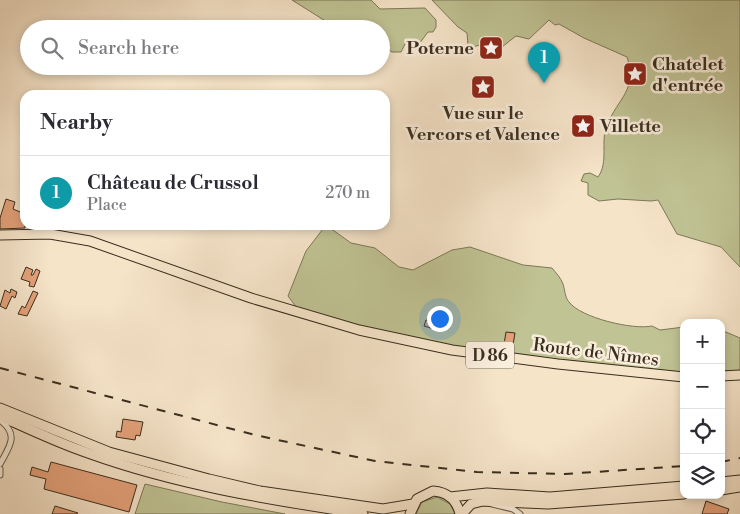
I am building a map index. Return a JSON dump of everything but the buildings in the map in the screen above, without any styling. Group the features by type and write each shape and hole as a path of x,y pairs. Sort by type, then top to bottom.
{"main road":[{"name":"Route de Nîmes","path":"0,235 65,235 359,330 452,350 558,364 680,377"},
{"path":"725,376 740,374"},
{"path":"0,408 109,452 209,479 268,492 383,509 413,504"},
{"path":"0,416 85,453 129,466 250,496 363,514"},
{"path":"725,482 740,480"},
{"path":"410,514 413,504 422,495 433,491 450,497 487,493 550,497 680,486"},
{"path":"725,489 740,487"},
{"path":"450,497 458,506 461,514 471,504 483,501 548,504 680,494"}],"street":[{"path":"0,420 8,426 11,437 8,452 0,464"},
{"path":"0,469 0,475"},
{"path":"483,501 492,506 513,509 520,514"}],"green space":[{"path":"292,0 371,0 380,9 425,8 436,20 436,27 433,32 428,32 419,44 412,39 406,42 401,52 392,52 390,51 390,20 324,20"},
{"path":"432,0 740,0 740,267 721,247 677,234 658,200 618,199 599,201 588,195 588,183 581,181 584,174 590,173 598,177 601,171 604,158 605,131 611,116 625,93 630,78 627,57 584,38 559,24 555,25 549,20 529,39 516,36 502,47 497,46 494,49 483,44 470,48 467,33 458,27"},
{"path":"322,230 333,230 351,243 375,248 399,267 413,270 452,250 470,247 523,265 552,268 562,282 568,300 575,308 596,318 633,326 652,326 660,330 680,328 680,377 452,350 300,312 288,296 306,251"},
{"path":"725,332 740,338 740,375 725,376"},
{"path":"145,484 222,502 285,514 135,514"},
{"path":"437,497 450,504 455,514 416,514 422,502"}],"railway":[{"path":"0,368 255,435 375,461 477,472 565,474 680,466"},
{"path":"725,461 740,458"}],"place":[{"name":"Poterne","path":"491,48"},
{"name":"Chatelet d'entrée","path":"635,74"},
{"name":"Château de Crussol","path":"544,83"},
{"name":"Vue sur le Vercors et Valence","path":"483,87"},
{"name":"Villette","path":"583,126"}]}
